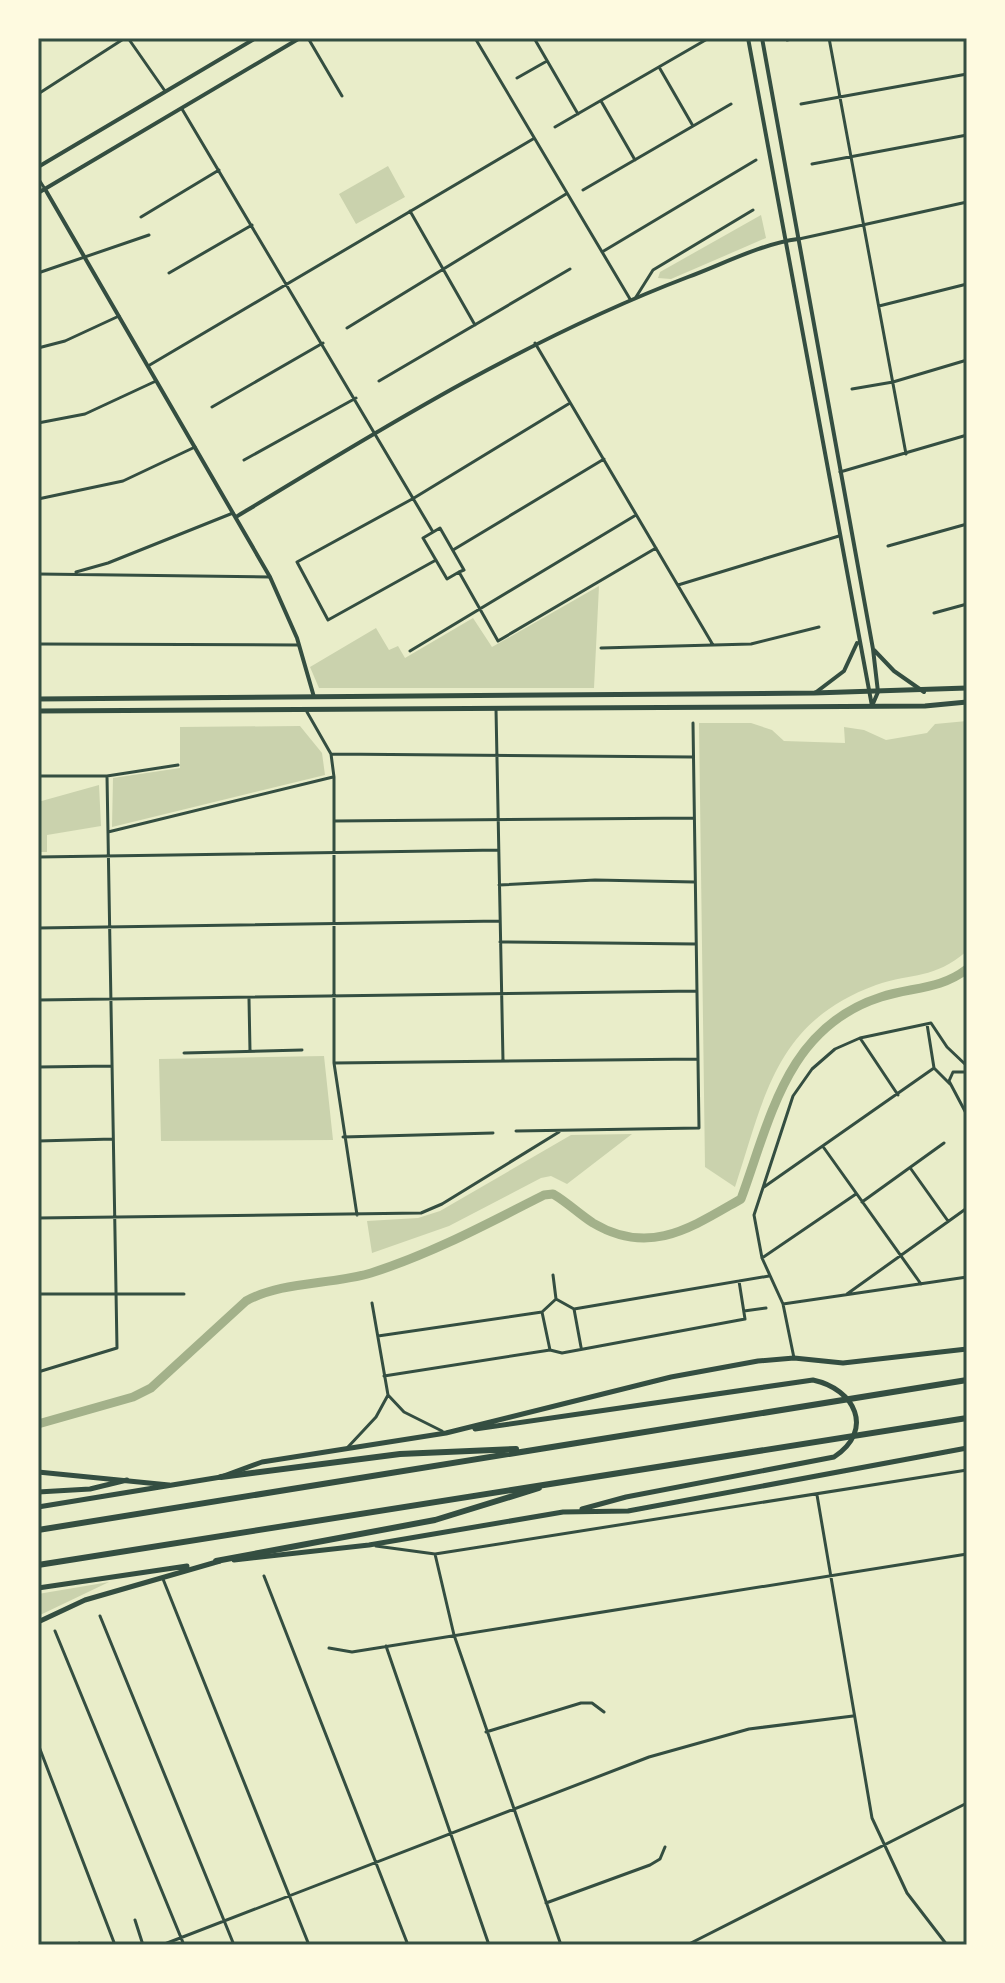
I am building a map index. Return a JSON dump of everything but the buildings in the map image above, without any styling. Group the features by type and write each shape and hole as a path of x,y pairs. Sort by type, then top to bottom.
{"highway":[{"path":"38,1530 967,1380"},
{"path":"38,1565 967,1418"},
{"path":"221,1477 400,1454 536,1449"},
{"path":"216,1561 435,1520 555,1483"}],"main road":[{"path":"38,699 593,696 924,692 967,688"},
{"path":"593,696 594,708"},
{"path":"195,712 196,698"},
{"path":"38,711 307,712 872,706 967,702"},
{"path":"446,1433 671,1377 794,1358 843,1363 967,1349"},
{"path":"38,1507 221,1477 262,1462 348,1447 813,1380 835,1385 850,1400 856,1415 856,1427 848,1445 834,1457 819,1463 626,1497 573,1511 369,1545 216,1561 38,1588"},
{"path":"573,1511 628,1511 967,1448"},
{"path":"38,1472 174,1485"},
{"path":"38,1492 90,1489 132,1479"},
{"path":"38,1622 85,1600 216,1561"}],"street":[{"path":"38,94 127,38 165,92"},
{"path":"38,167 256,38"},
{"path":"38,193 300,38"},
{"path":"308,38 342,96"},
{"path":"475,38 566,194 633,298"},
{"path":"534,38 578,114"},
{"path":"555,127 709,38"},
{"path":"748,38 872,706"},
{"path":"762,38 873,649 878,692 872,706"},
{"path":"787,40 796,38"},
{"path":"829,38 906,454"},
{"path":"517,78 547,61"},
{"path":"659,67 693,126"},
{"path":"801,104 967,74"},
{"path":"601,100 635,160"},
{"path":"583,190 731,104"},
{"path":"182,109 433,532"},
{"path":"812,164 967,135"},
{"path":"148,366 533,139"},
{"path":"602,252 756,160"},
{"path":"141,217 219,170"},
{"path":"38,178 270,577 299,645 314,697"},
{"path":"347,328 566,194"},
{"path":"71,574 234,515 535,343 633,298 785,241 967,202"},
{"path":"633,298 653,270 753,210"},
{"path":"410,211 475,325"},
{"path":"169,273 252,225"},
{"path":"38,273 149,235"},
{"path":"379,381 570,269"},
{"path":"879,306 967,284"},
{"path":"38,348 65,341 119,316"},
{"path":"212,407 323,343"},
{"path":"535,343 713,645"},
{"path":"852,389 893,382 967,360"},
{"path":"38,423 85,414 156,381"},
{"path":"244,460 356,398"},
{"path":"436,560 328,620 297,562 414,498 570,403"},
{"path":"840,472 967,435"},
{"path":"38,499 123,481 195,447"},
{"path":"453,550 604,459"},
{"path":"410,651 637,515"},
{"path":"888,546 967,524"},
{"path":"440,528 453,550 464,570 447,579 423,538 440,528"},
{"path":"678,585 839,536"},
{"path":"459,572 498,641 656,548"},
{"path":"38,574 270,577"},
{"path":"934,613 967,604"},
{"path":"601,648 751,644 819,627"},
{"path":"814,693 844,671 858,641"},
{"path":"38,644 299,645"},
{"path":"873,649 894,671 924,692"},
{"path":"496,709 503,1061"},
{"path":"307,712 331,754 334,777 334,1063 357,1215"},
{"path":"516,1131 699,1128 693,723"},
{"path":"331,754 693,757"},
{"path":"38,776 107,776 178,765"},
{"path":"38,1372 117,1348 107,776"},
{"path":"108,832 334,777"},
{"path":"334,821 694,818"},
{"path":"38,857 499,850"},
{"path":"499,885 595,880 695,882"},
{"path":"38,928 500,921"},
{"path":"500,942 696,944"},
{"path":"38,1000 697,991"},
{"path":"249,997 250,1051"},
{"path":"794,1358 783,1304 762,1258 754,1215 793,1096 812,1069 835,1049 860,1038 929,1024"},
{"path":"929,1024 967,1066"},
{"path":"929,1024 934,1068 950,1084 967,1115"},
{"path":"860,1038 898,1095"},
{"path":"184,1053 302,1050"},
{"path":"334,1063 698,1059"},
{"path":"38,1067 112,1066"},
{"path":"764,1187 824,1148 934,1068"},
{"path":"950,1084 953,1072 967,1072"},
{"path":"38,1218 421,1213 442,1204 562,1130"},
{"path":"343,1137 493,1133"},
{"path":"38,1141 113,1139"},
{"path":"862,1202 944,1143"},
{"path":"824,1148 921,1284"},
{"path":"910,1167 948,1221"},
{"path":"762,1258 856,1194"},
{"path":"845,1295 967,1208"},
{"path":"553,1275 556,1299"},
{"path":"556,1299 574,1309 769,1276"},
{"path":"783,1304 967,1277"},
{"path":"384,1376 550,1350 562,1353 581,1347 745,1319 739,1281"},
{"path":"38,1294 184,1294"},
{"path":"378,1336 542,1312 556,1299"},
{"path":"372,1303 388,1395 404,1412 446,1433"},
{"path":"744,1311 766,1308"},
{"path":"574,1309 581,1347"},
{"path":"542,1312 550,1350"},
{"path":"348,1447 376,1417 388,1395"},
{"path":"369,1545 435,1554 967,1470"},
{"path":"817,1494 872,1818 907,1893 947,1945"},
{"path":"435,1554 454,1635 561,1945"},
{"path":"329,1648 352,1652 967,1554"},
{"path":"162,1576 309,1945"},
{"path":"264,1576 408,1945"},
{"path":"100,1616 234,1945"},
{"path":"55,1631 184,1945"},
{"path":"386,1646 489,1945"},
{"path":"486,1732 581,1703 592,1703 604,1712"},
{"path":"162,1945 649,1757 749,1729 853,1716"},
{"path":"38,1744 115,1945"},
{"path":"687,1945 967,1803"},
{"path":"546,1903 650,1865 660,1859 665,1847"},
{"path":"135,1920 143,1945"}],"green space":[{"path":"388,166 405,197 356,224 339,194"},
{"path":"761,215 766,238 671,279 658,278 660,272"},
{"path":"599,586 594,688 319,688 310,667 376,628 389,650 398,646 405,658 473,618 492,647"},
{"path":"967,721 967,951 944,967 876,985 842,1001 816,1019 795,1041 779,1066 755,1122 735,1187 705,1167 699,723 751,723 772,730 784,741 845,743 844,727 864,730 886,740 927,733 935,724"},
{"path":"300,726 322,753 325,775 112,827 113,778 180,768 180,727"},
{"path":"99,785 101,826 47,835 47,852 38,852 38,802"},
{"path":"324,1056 333,1140 161,1141 159,1059"},
{"path":"632,1134 567,1184 551,1176 541,1178 449,1226 372,1253 367,1221 418,1218 440,1211 571,1135"},
{"path":"109,1582 38,1616 38,1594"}],"waterway":[{"path":"38,1424 133,1397 151,1388 246,1301 275,1290 371,1273 459,1238 544,1195 553,1194 593,1223 633,1238 652,1238 688,1228 741,1199 762,1137 787,1078 803,1052 824,1030 849,1011 881,997 946,981 967,969"}]}
